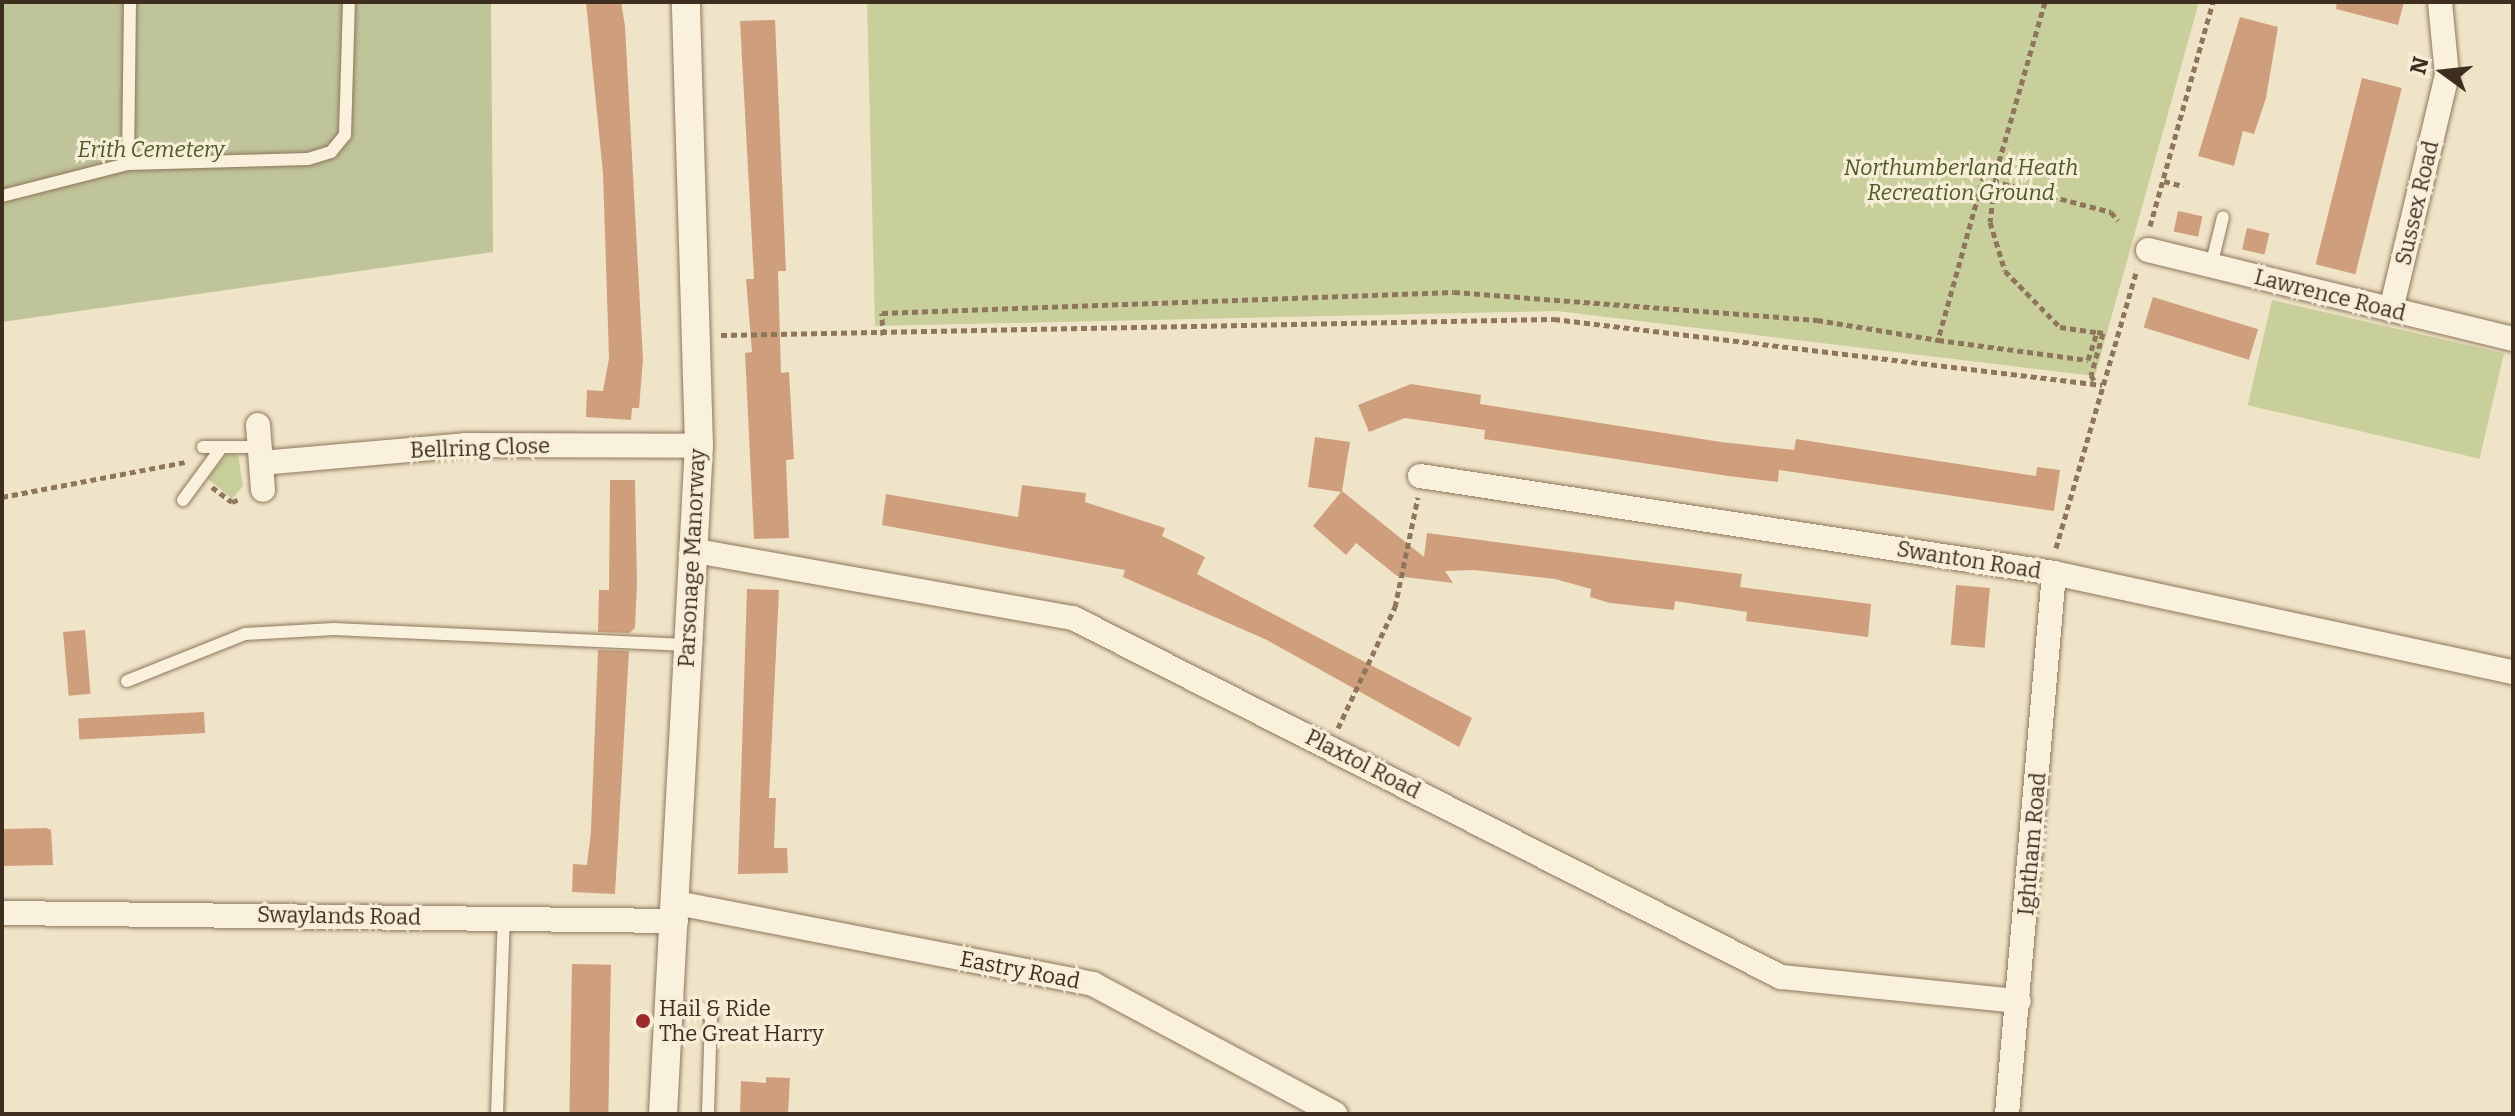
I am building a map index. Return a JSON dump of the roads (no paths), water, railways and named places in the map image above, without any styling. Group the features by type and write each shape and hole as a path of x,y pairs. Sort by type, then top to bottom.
{"street":[{"name":"Parsonage Manorway","path":"663,1114 676,912 687,645 696,551 699,446 686,2"},
{"name":"Sussex Road","path":"2391,310 2447,75 2440,2"},
{"name":"Lawrence Road","path":"2145,250 2513,339"},
{"name":"Bellring Close","path":"260,445 699,446"},
{"path":"260,445 263,490"},
{"name":"Swanton Road","path":"1420,476 2054,573 2513,672"},
{"name":"Plaxtol Road","path":"696,551 1073,618 1781,977 2019,1001"},
{"name":"Ightham Road","path":"2007,1114 2054,573"},
{"name":"Swaylands Road","path":"2,913 504,917 676,912"},
{"name":"Eastry Road","path":"676,912 1093,984 1335,1114"}],"lane":[{"path":"128,164 130,2"},
{"path":"2,196 128,164 308,159 331,152 345,135 349,2"},
{"path":"2211,266 2223,217"},
{"path":"203,447 260,445"},
{"path":"183,500 222,447"},
{"path":"127,681 245,634 334,629 687,645"},
{"path":"497,1114 504,917"},
{"path":"668,1009 699,1009 711,1016 708,1114"}],"place":[{"name":"Hail & Ride The Great Harry","path":"643,1021"}],"park label":[{"name":"Erith Cemetery","path":"151,150"},
{"name":"Northumberland Heath Recreation Ground","path":"1961,180"}]}
